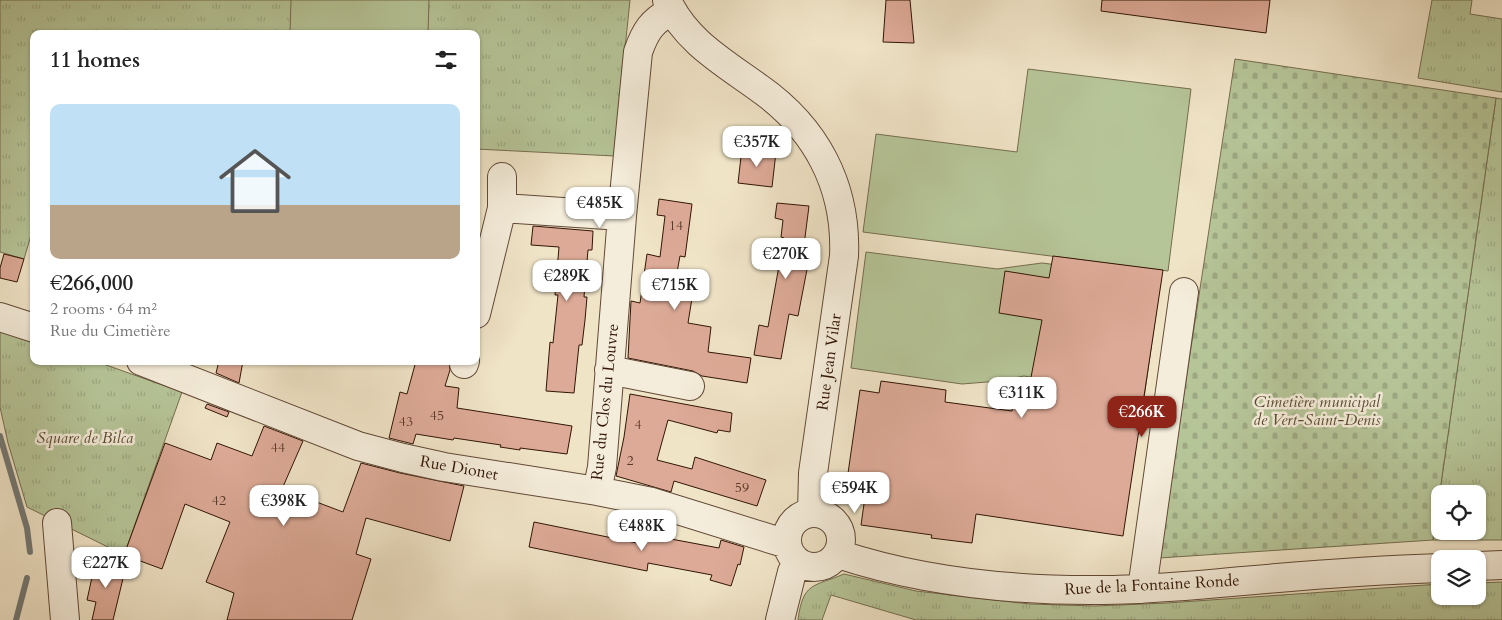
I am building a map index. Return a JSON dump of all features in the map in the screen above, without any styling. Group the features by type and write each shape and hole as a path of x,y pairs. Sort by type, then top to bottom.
{"street":[{"name":"Rue du Clos du Louvre","path":"597,490 602,467 622,216 638,52 643,36 670,5"},
{"name":"Rue Jean Vilar","path":"670,5 700,44 717,59 761,89 797,121 810,136 820,152 830,170 837,191 845,234 844,256 814,473 812,513"},
{"path":"480,298 502,208 502,177"},
{"path":"502,208 622,216"},
{"path":"1142,589 1184,292"},
{"path":"0,317 30,327"},
{"name":"Rue Dionet","path":"151,365 358,446 444,467 597,490 652,502 792,553"},
{"path":"609,370 690,386"},
{"path":"780,620 792,572 792,553 787,535 790,527 803,515 812,513 828,517 839,529 841,546 838,554 824,566 806,567 792,553"},
{"path":"57,523 65,620"},
{"name":"Rue de la Fontaine Ronde","path":"838,554 914,574 962,582 1053,590 1142,589 1431,569"},
{"path":"1486,566 1502,566"}],"green space":[{"path":"0,0 630,0 614,156 480,149 480,30 30,30 30,239 24,259 0,252"},
{"path":"291,0 429,0 428,30 290,30"},
{"path":"1432,0 1472,0 1470,14 1502,19 1502,92 1418,78"},
{"name":"Cimetière municipal de Vert-Saint-Denis","path":"1235,59 1496,98 1441,485 1431,485 1431,540 1433,540 1159,558"},
{"path":"1028,69 1191,89 1168,271 863,232 876,134 1017,152"},
{"path":"1496,98 1502,99 1502,540 1486,540 1486,485 1441,485"},
{"path":"866,252 997,269 1042,263 1161,278 1144,398 1024,376 999,381 962,384 851,368"},
{"name":"Square de Bilca","path":"0,330 30,341 30,365 106,365 182,392 124,555 27,507 8,443 0,407"},
{"path":"844,574 916,591 1030,604 1095,606 1167,603 1431,585 1431,605 1486,605 1486,583 1502,582 1502,620 916,620 831,595 822,620 798,620 803,599 807,592 817,584"}],"building":[{"path":"886,0 910,0 914,43 883,42"},
{"path":"1102,0 1270,0 1266,33 1101,11"},
{"path":"742,148 776,152 772,187 738,183"},
{"path":"659,199 692,204 685,257 680,256 674,289 693,292 688,323 711,327 708,352 751,358 747,383 702,376 693,371 628,358 631,301 640,303 647,254 660,257 665,216 657,215"},
{"path":"777,203 809,206 803,253 810,254 798,316 789,314 781,359 754,355 759,325 768,327 784,238 781,237 783,220 775,218"},
{"path":"533,226 593,231 592,250 588,250 584,297 587,297 585,320 582,345 579,345 574,393 546,391 550,342 553,343 558,295 555,295 559,247 531,245"},
{"path":"4,254 24,259 17,282 0,278 0,268"},
{"path":"1053,256 1163,270 1123,536 976,514 972,543 931,538 932,535 861,525 865,497 845,494 860,390 879,393 881,381 946,390 945,402 1012,411 1014,396 1027,398 1042,320 999,313 1005,271 1049,278"},
{"path":"218,365 242,365 239,383 216,373"},
{"path":"415,365 449,365 450,370 445,386 459,388 457,408 572,426 567,454 520,448 520,450 500,447 501,445 416,434 413,444 389,438 400,392 407,394"},
{"path":"630,394 732,413 730,432 718,430 717,433 668,420 657,460 692,469 695,457 766,480 757,506 674,481 671,492 616,476"},
{"path":"207,404 229,412 227,417 205,408"},
{"path":"264,426 303,441 282,489 343,512 361,463 464,486 450,541 366,518 356,554 371,559 352,620 227,620 234,593 206,582 230,522 185,504 162,569 124,555 165,443 211,460 217,443 252,456"},
{"path":"534,522 637,543 639,533 719,548 721,540 744,547 740,565 738,564 731,586 710,580 712,575 648,563 647,571 529,547"},
{"path":"96,559 126,566 113,620 92,620 96,602 87,600"}],"waterway":[{"path":"0,436 27,528 30,552"},
{"path":"16,620 27,578"}]}
